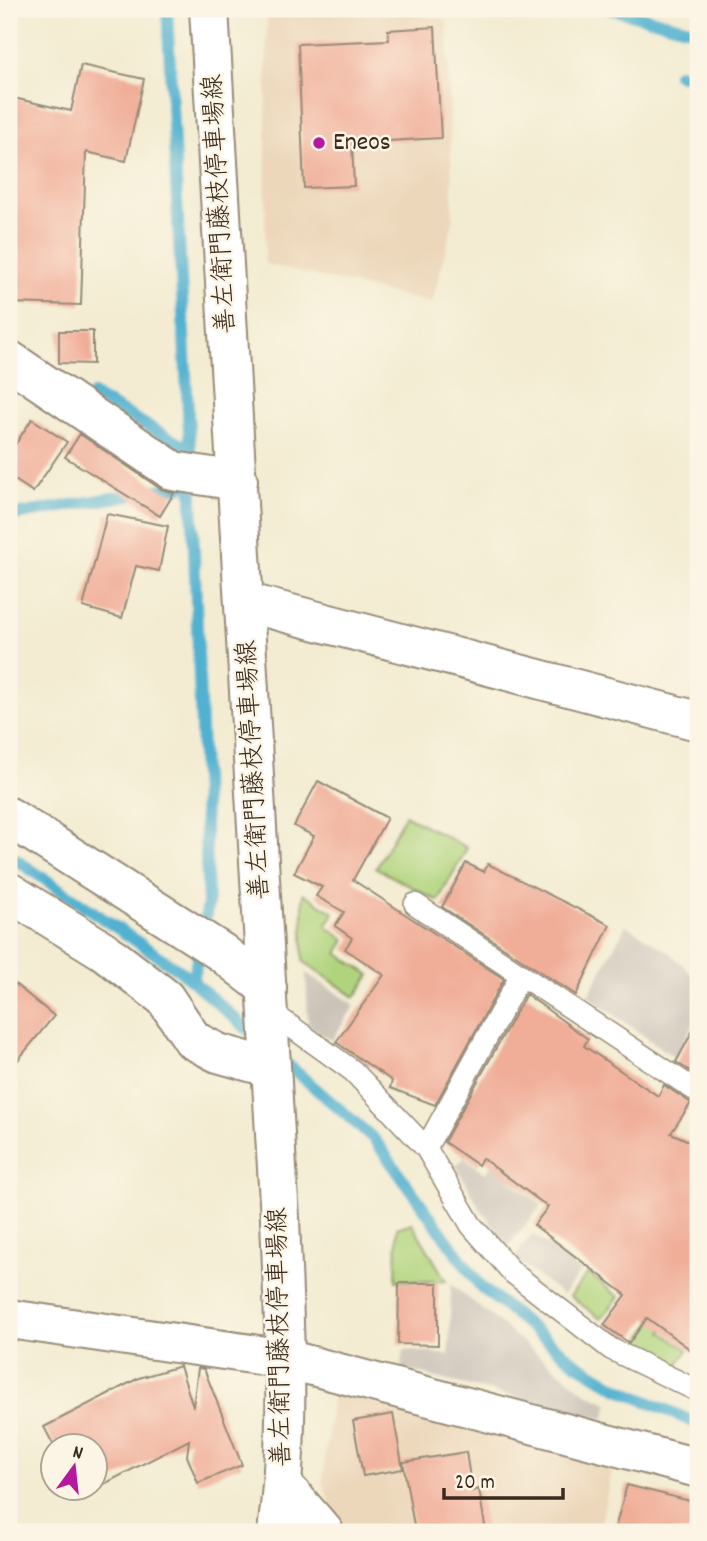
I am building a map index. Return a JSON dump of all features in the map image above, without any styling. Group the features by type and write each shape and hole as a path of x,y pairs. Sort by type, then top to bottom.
{"street":[{"name":"善左衛門藤枝停車場線","path":"209,9 271,1033 286,1359 284,1485 277,1532"},
{"path":"9,360 173,471 238,481"},
{"path":"245,602 698,721"},
{"path":"9,817 221,952 271,1033 218,1053 194,1040 165,998 104,951 9,892"},
{"path":"9,1319 286,1359 698,1468"},
{"path":"284,1485 324,1532"}],"lane":[{"path":"415,904 698,1092"},
{"path":"426,1148 522,975"},
{"path":"271,1033 316,1044 353,1071 426,1148 471,1225 513,1273 611,1349 698,1391"}],"shaded area":[{"path":"267,9 386,9 447,20 453,222 432,303 265,264"},
{"path":"626,925 670,953 698,980 698,1015 675,1058 588,996"},
{"path":"306,973 355,1005 332,1040 308,1025"},
{"path":"464,1158 486,1173 495,1160 515,1173 510,1181 542,1205 508,1246 481,1210 456,1165"},
{"path":"532,1234 581,1271 563,1295 514,1258"},
{"path":"451,1284 583,1391 609,1404 604,1419 401,1369 404,1350 449,1355"},
{"path":"333,1392 614,1463 599,1532 342,1532 322,1482"}],"green space":[{"path":"405,815 467,848 438,901 376,868"},
{"path":"303,893 334,913 326,926 345,940 337,953 370,975 355,997 303,961"},
{"path":"412,1223 446,1281 396,1281 397,1228"},
{"path":"588,1273 619,1297 601,1319 570,1296"},
{"path":"653,1321 664,1329 662,1332 688,1350 676,1367 639,1342"}],"building":[{"path":"435,27 441,138 352,143 354,186 304,188 298,44 389,40 388,30"},
{"path":"81,65 144,79 126,161 86,152 81,305 9,303 9,97 71,111"},
{"path":"59,331 93,331 93,364 59,363"},
{"path":"32,419 67,442 33,492 9,476 9,454"},
{"path":"80,434 161,489 174,493 160,516 65,457"},
{"path":"107,514 168,526 159,571 136,566 122,618 83,607"},
{"path":"318,781 387,818 353,880 504,979 435,1105 390,1088 392,1081 336,1042 384,975 345,949 352,938 335,926 344,912 316,896 322,887 294,873 314,836 294,826"},
{"path":"466,863 484,872 488,864 610,925 576,995 442,907"},
{"path":"9,979 54,1016 9,1071"},
{"path":"526,994 588,1039 584,1046 658,1096 664,1085 691,1103 671,1133 698,1145 698,1355 647,1318 629,1343 604,1325 626,1295 534,1225 548,1207 482,1158 478,1165 444,1142"},
{"path":"698,1021 698,1076 676,1062"},
{"path":"399,1283 438,1283 438,1345 398,1344"},
{"path":"180,1366 193,1407 198,1368 204,1369 242,1465 198,1483 187,1456 189,1440 108,1482 108,1432 47,1432 44,1427 139,1378"},
{"path":"393,1414 403,1469 363,1476 353,1421"},
{"path":"466,1452 472,1491 479,1489 486,1532 415,1532 403,1462"},
{"path":"627,1485 698,1503 698,1532 614,1532"}],"waterway":[{"path":"167,9 190,450"},
{"path":"610,9 698,31"},
{"path":"678,74 698,78"},
{"path":"93,395 190,450 208,904 193,981"},
{"path":"9,516 181,486"},
{"path":"9,855 182,972 262,1042"},
{"path":"278,1056 374,1139 481,1287 574,1362 617,1388 698,1424"}],"place":[{"name":"Eneos","path":"319,143"}]}
